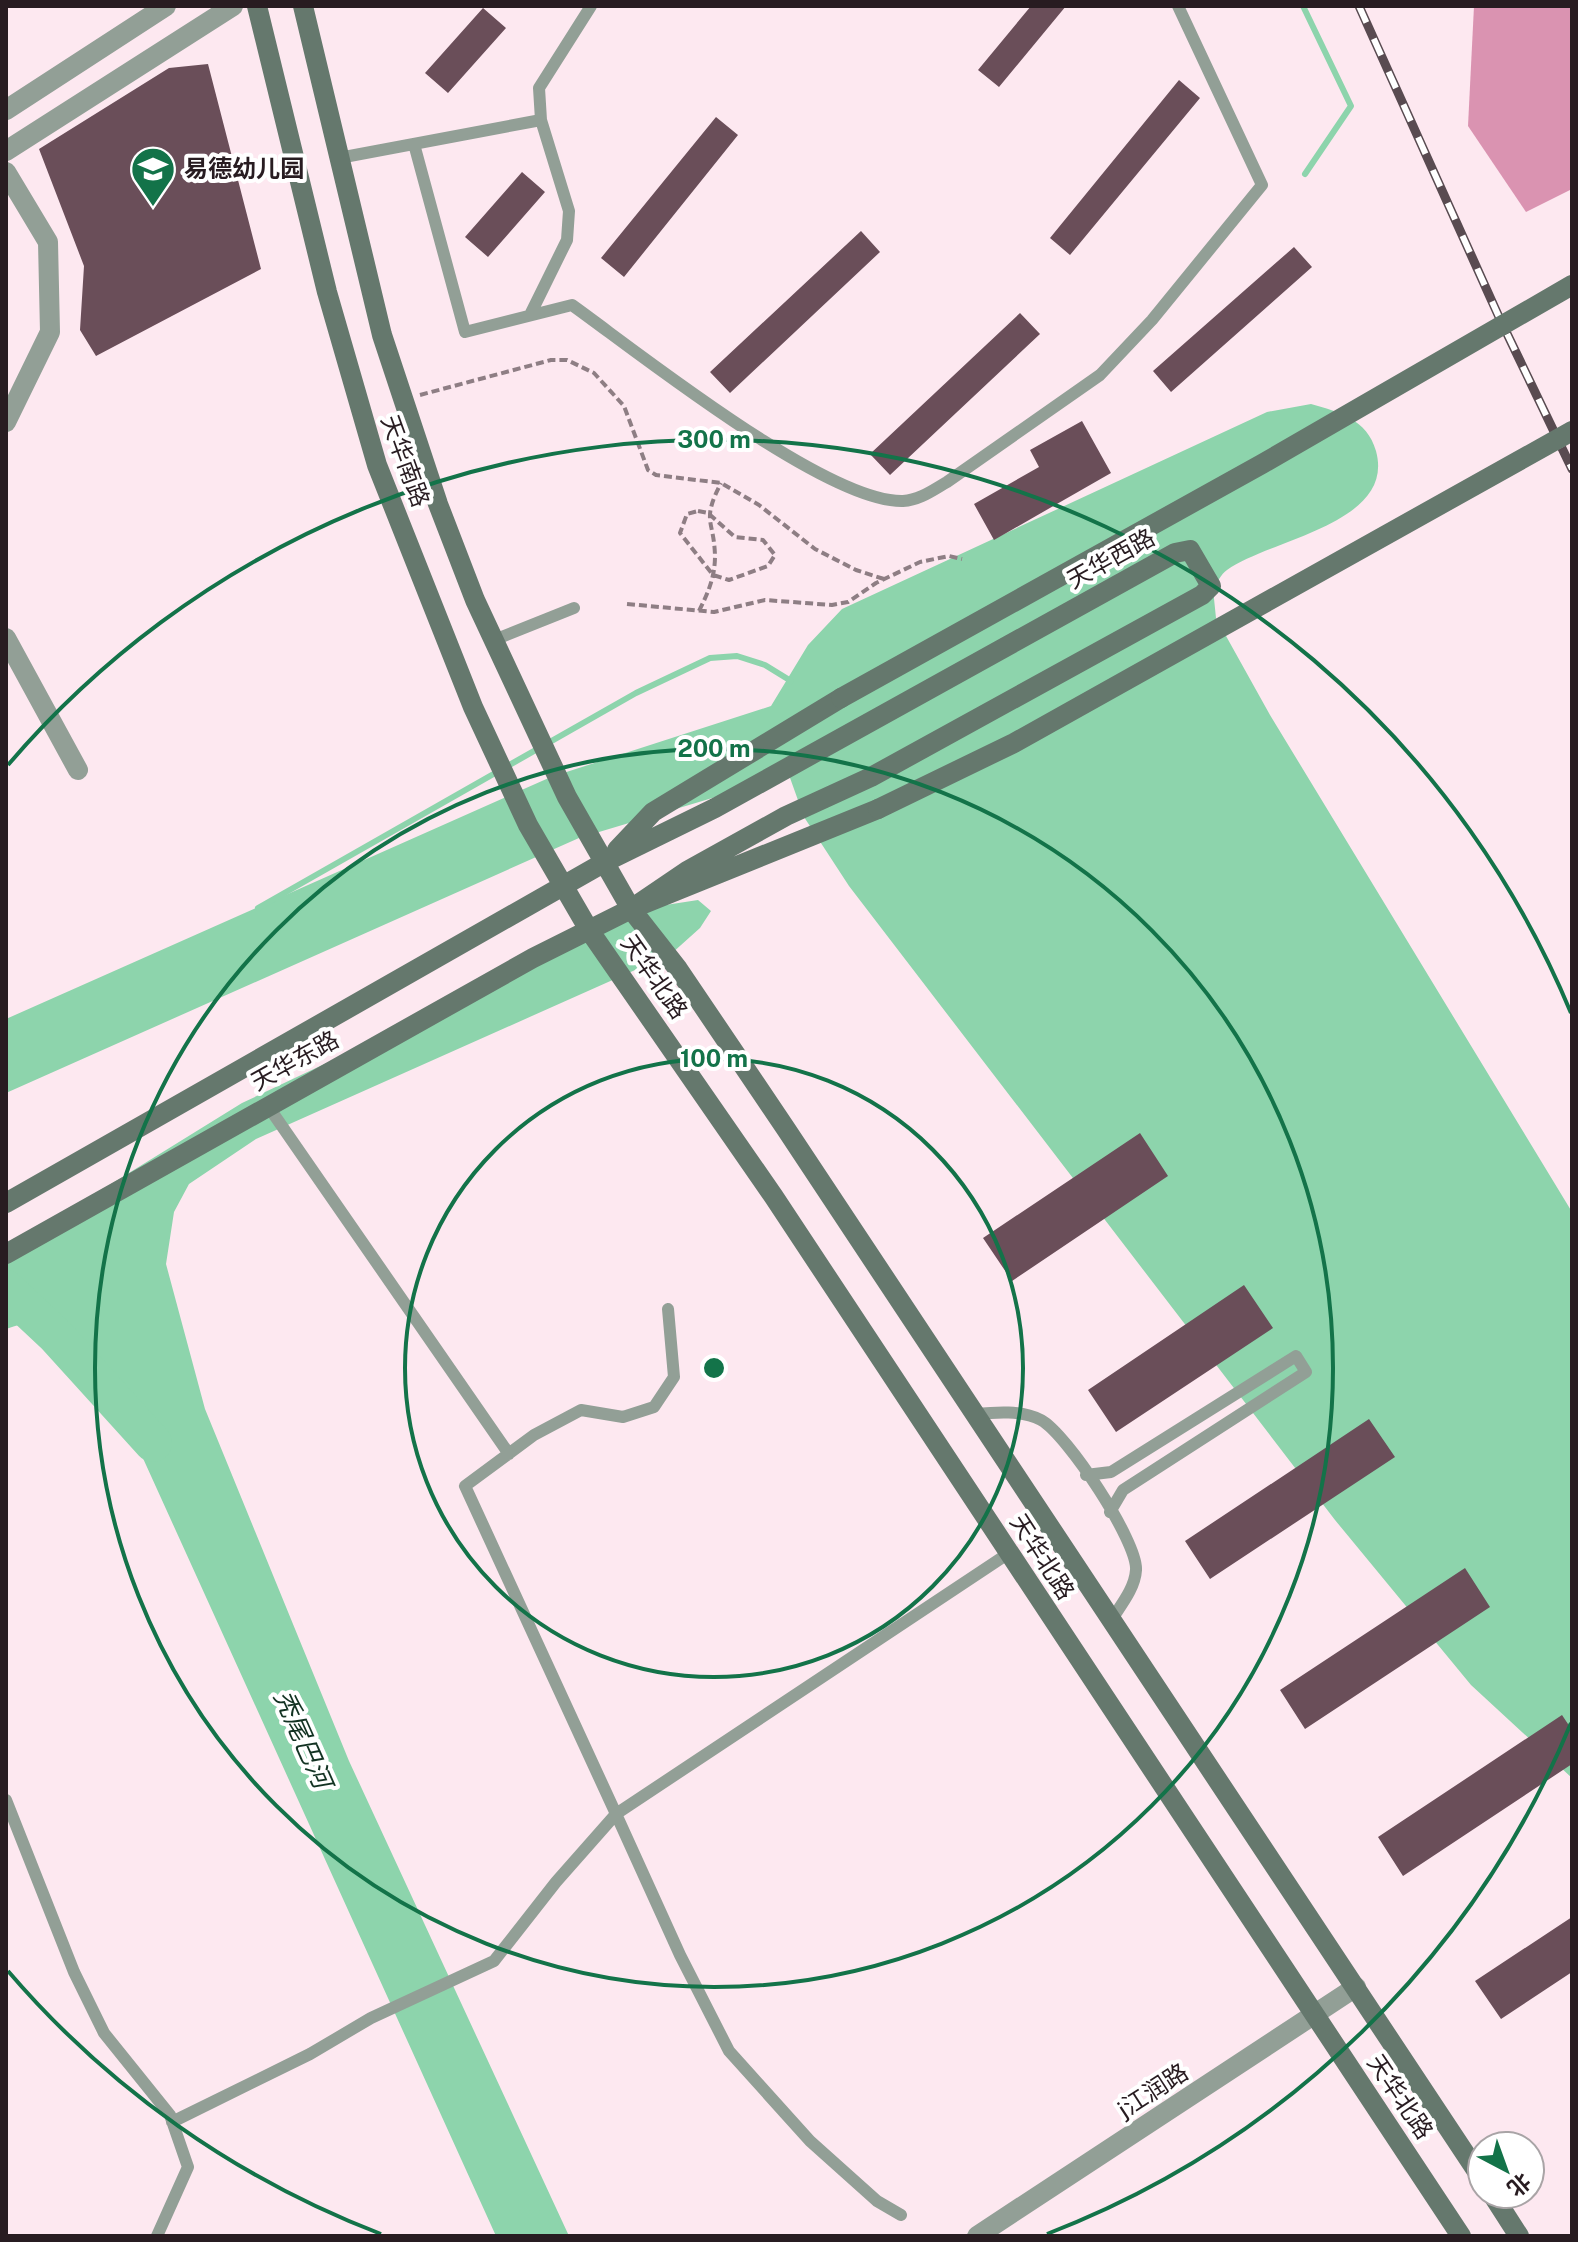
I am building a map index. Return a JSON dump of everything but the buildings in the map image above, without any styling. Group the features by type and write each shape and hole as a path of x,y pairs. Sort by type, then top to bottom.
{"main road":[{"name":"天华南路","path":"257,6 354,392 377,465 473,707 528,825 576,908"},
{"name":"天华南路","path":"303,6 382,335 438,504 494,640 596,867 618,886"},
{"name":"天华西路","path":"596,867 653,812 841,698 1262,464 1572,285"},
{"name":"天华西路","path":"612,918 878,809 1014,743 1572,431"},
{"name":"天华西路","path":"596,867 715,808 1175,553 1190,550 1210,581 1210,590 1175,611 871,777 761,830 687,871 631,909"},
{"name":"天华东路","path":"13,1198 596,867"},
{"name":"天华北路","path":"618,886 631,909 687,981 1466,2155"},
{"name":"天华北路","path":"576,908 774,1197 1461,2236"},
{"name":"天华东路","path":"6,1254 612,918"},
{"path":"1502,2210 1519,2236"}],"street":[{"path":"6,110 166,6"},
{"path":"6,151 233,6"},
{"path":"6,172 48,242 50,332 6,422"},
{"path":"6,638 78,770"},
{"name":"j江润路","path":"977,2236 1315,2017 1356,1987"}],"lane":[{"path":"530,315 567,240 569,211 541,120 539,88 591,6"},
{"path":"414,144 465,332 572,305 762,440 855,492 883,499 921,498 1039,421 1100,375 1152,320 1262,185 1178,6"},
{"path":"339,158 541,120"},
{"path":"494,640 574,608"},
{"path":"268,1106 509,1454"},
{"path":"668,1309 674,1377 654,1407 623,1417 581,1410 534,1435 465,1486 680,1955 729,2051 810,2141 877,2201 901,2215"},
{"path":"1086,1475 1111,1472 1296,1356 1306,1372 1123,1490 1110,1512"},
{"path":"974,1414 1004,1412 1042,1421 1054,1431 1086,1475 1133,1549 1136,1573 1112,1619"},
{"path":"172,2122 310,2054 371,2018 494,1961 556,1882 616,1814 1009,1553"},
{"path":"6,1800 74,1972 104,2033 172,2122 188,2167 157,2236"}],"path":[{"path":"404,400 551,360 567,360 594,373 624,406 648,470 656,475 721,483 759,505 815,549 856,570 884,579"},
{"path":"699,611 713,575 715,554 708,513 721,483"},
{"path":"708,513 735,537 763,540 775,555 768,566 729,580 713,575 680,533 687,514 708,513"},
{"path":"627,604 699,611 730,610 765,600 832,605 848,602 884,579 934,559 949,556 962,559"}],"shaded area":[{"path":"1474,6 1572,6 1572,189 1526,212 1468,126"}],"water":[{"path":"1311,404 1351,418 1366,431 1376,451 1377,476 1367,496 1349,513 1225,572 1213,589 1216,618 1270,715 1572,1212 1572,1778 1471,1685 1335,1520 849,886 804,817 789,775 579,838 6,1093 6,1019 551,777 771,706 808,645 842,609 1267,412"},
{"path":"698,900 711,911 700,928 671,954 256,1139 189,1184 174,1212 166,1264 205,1409 349,1761 569,2236 496,2236 112,1390 82,1344 61,1325 37,1320 6,1329 6,1249 242,1103 659,906"}],"waterway":[{"path":"1303,6 1351,106 1305,174"},
{"path":"258,908 636,693 710,658 737,656 765,665 791,681"},
{"name":"秃尾巴河","path":"6,1289 56,1336 153,1443"}],"railway":[{"path":"1359,6 1499,317 1572,469"}],"place":[{"name":"易德幼儿园","path":"153,208"}]}
